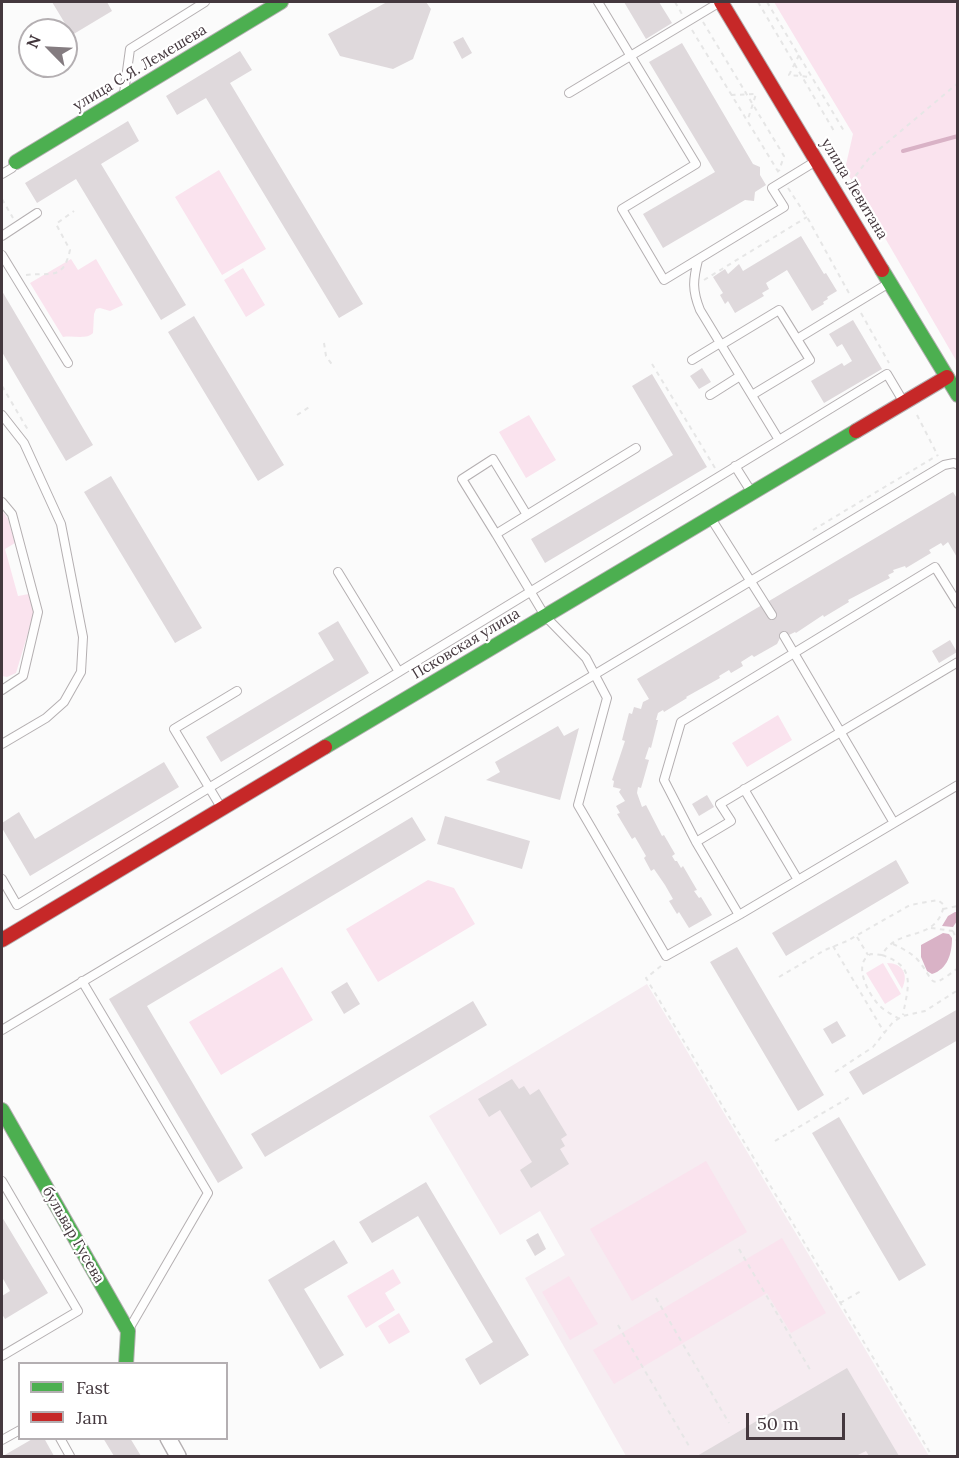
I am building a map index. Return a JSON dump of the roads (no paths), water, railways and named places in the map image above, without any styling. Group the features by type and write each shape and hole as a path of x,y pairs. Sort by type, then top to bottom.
{"street":[{"name":"улица С.Я. Лемешева","path":"14,165 281,2"},
{"name":"улица Левитана","path":"721,2 818,160 957,395"},
{"name":"Псковская улица","path":"2,940 947,377"},
{"name":"бульвар Гусева","path":"2,1110 128,1330"},
{"path":"126,1362 128,1330"},
{"path":"169,1440 178,1456"}],"lane":[{"path":"124,97 129,49 205,2"},
{"path":"598,2 696,164 622,209 664,280 784,207 772,188 818,160"},
{"path":"568,93 721,2"},
{"path":"2,174 14,165"},
{"path":"2,236 37,213"},
{"path":"2,255 68,363"},
{"path":"698,260 693,278 694,296 700,310 779,440"},
{"path":"797,339 890,282"},
{"path":"692,360 779,310 810,360 752,395"},
{"path":"2,879 17,904 887,374 906,401"},
{"path":"710,395 740,376"},
{"path":"2,416 24,443 61,524 83,637 81,672 64,702 46,718 2,744"},
{"path":"495,534 636,448"},
{"path":"527,515 493,459 462,479 545,616 586,658 607,698 578,805 666,956 957,785"},
{"path":"2,1030 944,465 954,463 957,465"},
{"path":"735,466 752,493"},
{"path":"2,502 12,514 39,612 23,676 2,690"},
{"path":"710,518 772,615"},
{"path":"739,915 696,842 664,780 681,722 935,567 957,604"},
{"path":"338,572 399,672"},
{"path":"784,636 894,823"},
{"path":"696,842 730,821 720,804 957,662"},
{"path":"222,809 174,729 237,691"},
{"path":"744,789 798,880"},
{"path":"82,981 208,1193 128,1330"},
{"path":"2,1181 78,1311 4,1355 2,1344"},
{"path":"2,1440 18,1431"},
{"path":"61,1440 70,1456"}],"waterway":[{"path":"903,151 958,136"}]}
